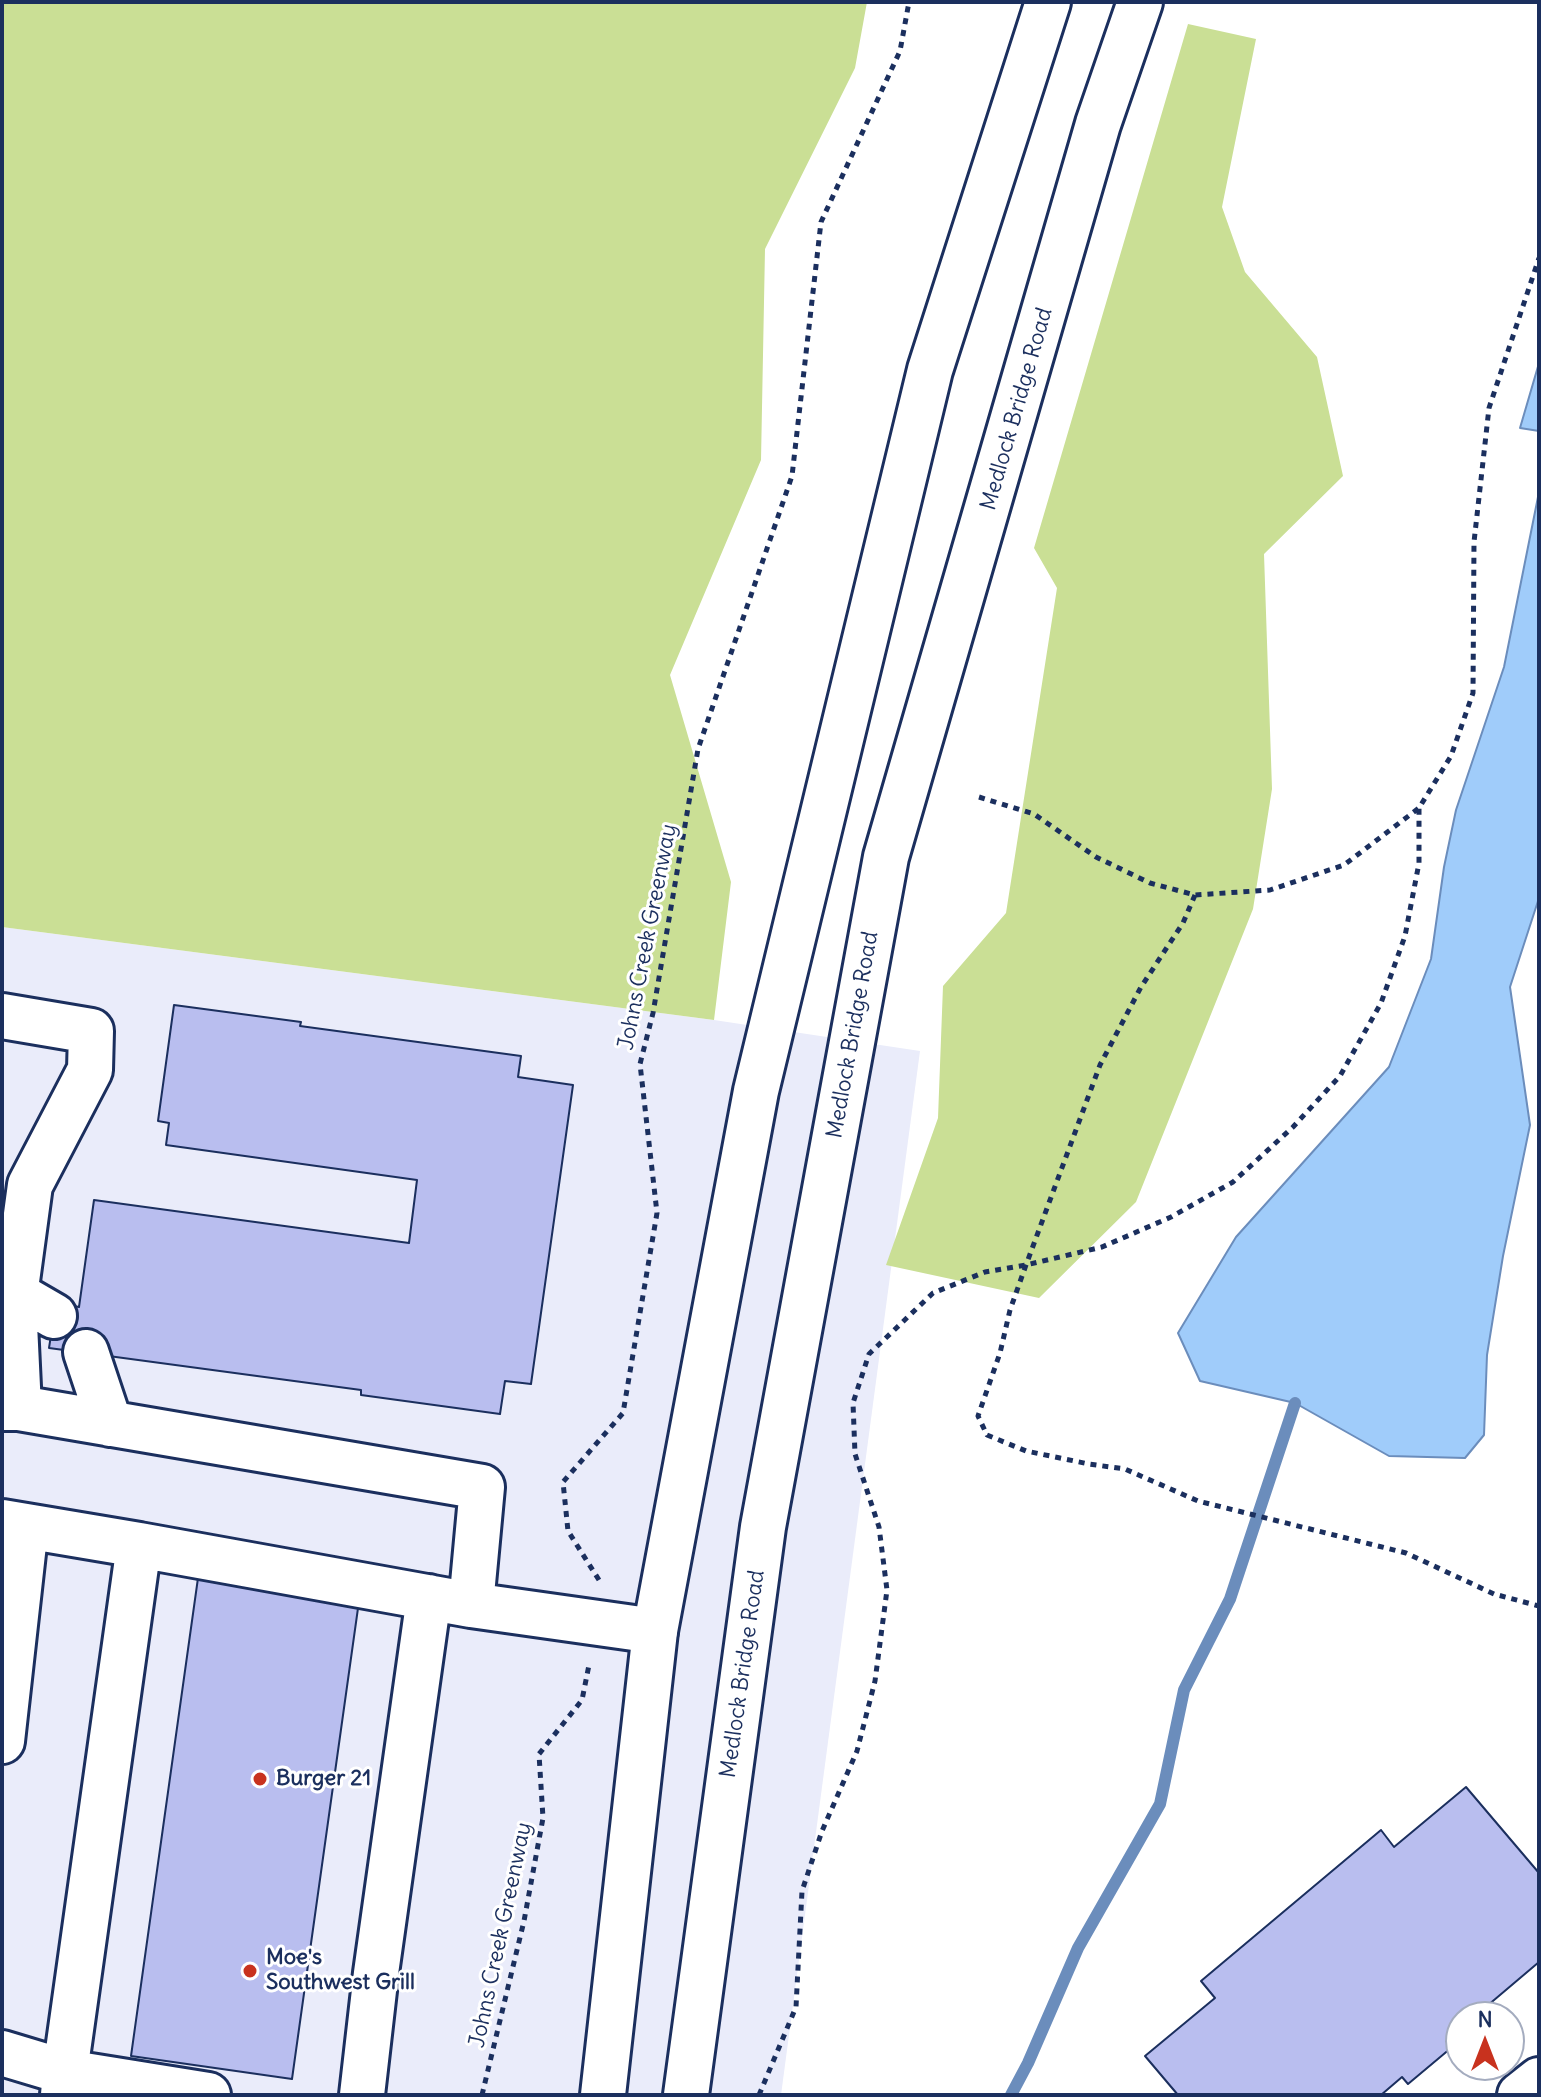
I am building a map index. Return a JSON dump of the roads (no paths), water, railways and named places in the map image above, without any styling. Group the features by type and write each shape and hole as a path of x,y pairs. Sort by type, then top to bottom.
{"main road":[{"path":"603,2095 655,1631 756,1091 930,370 1048,2"},
{"name":"Medlock Bridge Road","path":"686,2095 763,1527 886,857 1098,124 1140,2"},
{"path":"2,1016 91,1031 90,1070 30,1185 16,1294 10,1408 482,1487 471,1605"},
{"path":"16,1294 54,1316"},
{"path":"86,1352 110,1424"},
{"path":"2,1741 14,1524 471,1605 655,1631"},
{"path":"64,2084 139,1545"},
{"path":"362,2095 429,1597"},
{"path":"2,2053 64,2084 208,2095"},
{"path":"1520,2095 1539,2080"}],"water":[{"path":"1539,363 1539,431 1520,428"},
{"path":"1539,492 1539,898 1510,987 1530,1125 1503,1256 1487,1355 1484,1435 1465,1458 1389,1456 1295,1403 1200,1381 1178,1333 1236,1237 1389,1067 1431,959 1444,867 1456,810 1504,667"}],"waterway":[{"path":"1011,2095 1078,1948 1160,1804 1184,1690 1230,1599 1295,1403"}],"place":[{"name":"Burger 21","path":"260,1779"},
{"name":"Moe's Southwest Grill","path":"250,1971"}]}
